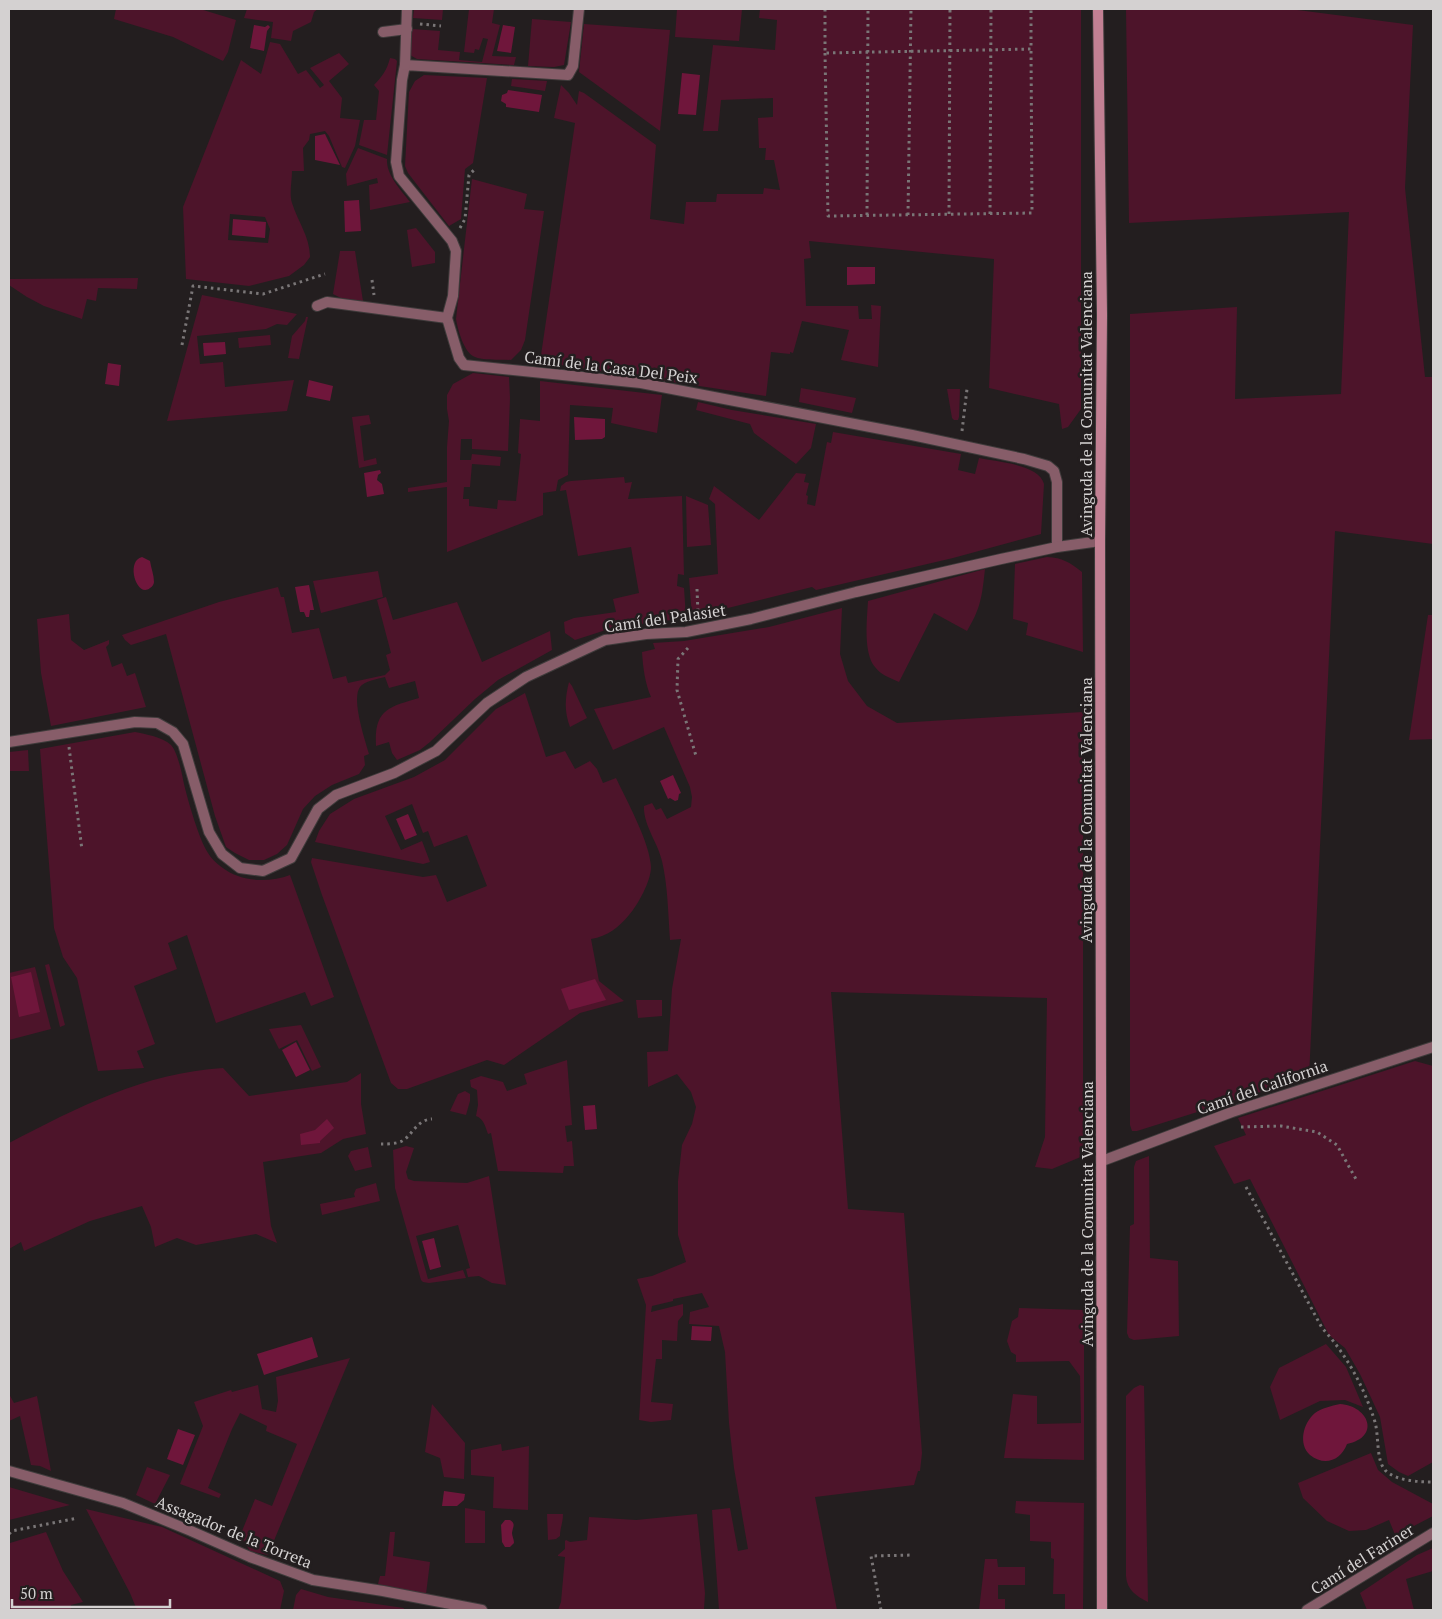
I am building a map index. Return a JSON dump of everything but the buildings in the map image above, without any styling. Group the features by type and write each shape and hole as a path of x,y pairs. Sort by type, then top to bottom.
{"main road":[{"name":"Avinguda de la Comunitat Valenciana","path":"1098,9 1102,300 1100,541 1102,1610"}],"lane":[{"path":"317,306 327,302 447,318 453,296 456,251 452,242 400,176 396,162 402,80 405,65 407,9"},
{"path":"405,65 568,76 573,66 579,9"},
{"path":"384,32 407,26"},
{"name":"Camí de la Casa Del Peix","path":"447,318 459,358 464,364 656,385 912,434 1048,466 1054,471 1057,482 1057,547"},
{"name":"Camí del Palasiet","path":"9,742 135,722 157,723 173,732 183,744 209,832 222,854 240,868 263,872 291,858 318,808 330,799 394,773 436,751 487,703 526,677 605,640 702,629 1057,547 1100,541"},
{"name":"Camí del California","path":"1102,1160 1218,1117 1433,1047"},
{"name":"Assagador de la Torreta","path":"9,1471 56,1486 122,1503 250,1557 312,1580 384,1591 482,1610"},
{"name":"Camí del Fariner","path":"1307,1610 1433,1533"}],"path":[{"path":"825,9 828,216 1032,214 1031,9"},
{"path":"867,215 868,9"},
{"path":"908,215 911,9"},
{"path":"949,214 950,9"},
{"path":"990,214 991,9"},
{"path":"407,26 441,26"},
{"path":"825,53 1031,49"},
{"path":"452,242 465,219 469,175 476,168"},
{"path":"182,345 193,286 263,294 325,274"},
{"path":"962,428 967,389"},
{"path":"696,756 677,690 678,659 702,629 697,589"},
{"path":"68,734 82,850"},
{"path":"1218,1117 1232,1126 1281,1126 1317,1132 1337,1145 1356,1181"},
{"path":"381,1144 402,1140 418,1125 432,1119"},
{"path":"1246,1187 1322,1328 1335,1342 1353,1368 1375,1423 1380,1463 1387,1472 1404,1479 1433,1482"},
{"path":"9,1534 12,1531 78,1518"},
{"path":"881,1610 871,1556 913,1555"}],"shaded area":[{"path":"116,9 200,9 236,20 228,52 223,61 173,37 114,19"},
{"path":"247,9 318,9 314,12 311,22 293,31 291,41 271,38 273,22 244,18"},
{"path":"414,9 443,9 442,20 413,18"},
{"path":"469,9 494,9 492,23 500,25 492,56 516,57 514,65 417,59 410,55 412,29 440,31 438,50 460,52 459,60 482,62 488,39 483,38 479,50 475,49 474,53 464,52"},
{"path":"677,9 742,9 739,41 675,37"},
{"path":"760,9 1081,9 1081,409 1068,427 1062,429 1059,404 989,388 994,259 809,241 811,258 804,259 806,306 858,306 859,319 872,319 871,305 881,306 878,367 841,360 849,330 802,321 793,353 771,352 766,396 540,362 575,123 554,118 561,85 577,105 579,91 656,145 650,219 684,224 686,202 716,202 717,194 763,194 764,188 780,190 774,160 765,160 766,148 759,148 758,118 773,117 773,98 721,100 718,131 703,131 713,45 775,50 777,20 759,18"},
{"path":"1126,9 1290,9 1413,25 1405,188 1425,377 1433,377 1433,544 1335,531 1309,1077 1137,1131 1132,1131 1130,1125 1130,314 1237,307 1235,399 1341,394 1349,212 1129,223"},
{"path":"532,19 571,22 564,65 554,67 528,66"},
{"path":"584,24 670,30 660,131 579,72"},
{"path":"254,25 265,27 268,25 270,27 267,31 264,51 250,48"},
{"path":"503,25 515,27 511,53 497,51"},
{"path":"270,42 280,44 298,74 306,70 320,88 324,85 310,68 339,53 349,64 329,81 342,98 340,118 360,120 355,146 345,168 342,167 325,131 310,134 309,140 303,148 304,171 292,171 291,199 306,236 310,257 304,265 289,276 249,286 186,279 183,207 241,60 261,74","holes":["230,214 265,217 270,229 268,243 228,240"]},
{"path":"390,58 397,61 387,155 359,145 364,120 376,120 379,91 374,85 384,73"},
{"path":"682,73 700,75 696,115 678,114"},
{"path":"424,75 487,78 473,163 465,169 461,219 449,226 408,173 405,166 409,92 415,81"},
{"path":"512,79 547,81 545,91 511,86"},
{"path":"508,90 542,95 539,112 506,107 506,104 501,101 502,95 507,93"},
{"path":"325,134 340,165 315,160 315,136"},
{"path":"358,148 387,159 391,176 410,202 370,210 369,185 378,183 377,178 347,186 346,174"},
{"path":"472,179 527,194 524,209 544,211 525,340 521,350 511,360 483,359 471,355 462,341 457,324 456,319"},
{"path":"359,200 361,231 345,232 344,201"},
{"path":"233,219 266,222 265,238 232,235"},
{"path":"416,228 435,252 435,263 412,267 407,230"},
{"path":"340,251 355,251 363,301 341,298 333,294"},
{"path":"847,267 875,267 875,284 847,285"},
{"path":"138,278 137,289 98,288 96,301 87,299 82,319 44,306 9,285 9,279"},
{"path":"202,295 297,314 287,325 277,324 266,329 197,336 200,364 223,362 225,387 294,380 287,411 167,421"},
{"path":"306,317 308,317 299,359 288,358 292,336 305,321"},
{"path":"270,335 271,345 239,348 238,338"},
{"path":"225,342 226,354 204,356 203,343"},
{"path":"108,363 121,365 119,386 105,384"},
{"path":"473,373 509,377 510,398 508,451 472,449 472,439 461,439 460,460 471,460 472,454 501,457 500,466 472,464 470,487 464,487 463,499 469,499 469,506 497,509 498,500 516,501 521,454 518,453 520,419 540,421 540,381 662,395 657,433 611,423 613,408 570,405 568,475 558,480 556,491 543,493 543,515 447,552 447,487 408,492 408,488 447,482 449,421 447,395 453,384"},
{"path":"309,380 333,386 330,401 306,396"},
{"path":"801,388 856,398 852,413 799,402"},
{"path":"947,389 960,389 958,420 952,418"},
{"path":"698,402 732,410 816,424 811,448 796,464 754,433 750,424 696,410"},
{"path":"369,415 371,424 360,426 364,461 376,458 377,464 359,468 352,417"},
{"path":"574,417 605,419 605,437 602,439 575,440"},
{"path":"833,432 961,454 958,470 975,474 979,458 1026,468 1041,477 1044,484 1041,534 953,558 816,590 812,587 692,617 689,578 718,574 715,504 709,499 714,486 759,520 796,473 806,474 804,482 809,483 806,495 808,496 807,504 815,506 827,442 831,443"},
{"path":"380,470 381,473 378,475 377,480 382,484 384,494 367,497 364,473"},
{"path":"624,477 625,483 632,482 628,499 682,496 684,575 678,574 677,586 684,588 686,618 612,628 575,640 565,633 564,622 574,618 616,612 613,599 639,593 631,547 578,556 566,490 560,491 561,486 571,481"},
{"path":"686,496 708,505 711,545 687,547"},
{"path":"142,557 150,561 154,579 152,586 145,590 137,584 134,571 134,565"},
{"path":"1047,557 1066,561 1082,572 1083,652 1026,635 1028,623 1013,619 1015,564"},
{"path":"985,569 980,602 967,631 934,613 899,682 877,670 871,661 867,645 868,601"},
{"path":"378,571 383,597 321,613 313,581"},
{"path":"309,585 314,610 310,610 309,617 306,617 304,612 300,612 295,587"},
{"path":"278,587 281,597 284,597 292,633 319,628 333,679 346,676 348,683 385,675 390,670 386,655 391,653 377,600 386,597 393,620 457,602 482,662 550,631 552,650 498,680 420,750 397,760 392,753 389,742 376,746 378,725 381,717 391,708 419,698 415,681 389,688 385,677 362,685 357,701 369,754 364,756 365,765 359,774 332,785 315,796 303,809 287,845 277,854 264,860 249,860 226,847 215,816 166,634 131,645 122,635 219,602"},
{"path":"842,608 840,654 848,681 867,706 897,723 1083,712 1083,1156 1052,1169 1035,1167 1045,1137 1047,998 831,992 848,1209 904,1213 922,1453 920,1471 918,1471 914,1485 815,1497 837,1610 719,1610 712,1510 730,1508 738,1551 748,1549 734,1468 729,1423 725,1352 719,1326 689,1324 690,1312 709,1307 702,1293 652,1306 651,1312 683,1304 683,1315 678,1321 677,1341 662,1340 662,1359 656,1359 651,1402 673,1404 671,1420 651,1422 639,1420 646,1305 637,1279 652,1276 686,1262 678,1235 678,1181 682,1145 692,1124 696,1107 691,1092 677,1074 648,1087 647,1052 668,1051 672,989 681,939 670,940 664,871 660,854 648,827 644,806 652,803 656,810 661,808 667,819 691,807 692,797 690,787 664,727 613,750 594,709 651,697 647,686 642,652 655,649 653,643 684,641 769,627"},
{"path":"69,614 71,640 84,650 109,640 109,644 106,647 112,667 122,663 127,676 135,673 146,707 51,726 41,673 37,619"},
{"path":"1428,615 1433,615 1433,739 1409,740"},
{"path":"569,682 587,718 570,727 566,704"},
{"path":"525,693 546,757 565,751 575,769 590,761 597,769 603,783 616,778 647,846 650,857 650,873 646,886 636,905 617,928 608,934 591,939 599,981 624,1001 580,1013 504,1065 487,1060 407,1089 398,1089 391,1083 322,895 311,862 312,858 423,877 436,875 447,902 487,886 467,835 434,847 428,831 423,833 412,804 385,816 401,850 422,841 430,862 423,864 315,842 319,831 330,814 354,799 414,777 445,760 496,709"},
{"path":"135,732 154,736 171,745 176,753 188,800 205,847 217,863 234,875 244,878 271,880 290,875 334,997 311,1006 305,992 216,1023 187,935 168,943 177,969 134,986 155,1044 137,1051 144,1068 98,1071 77,978 63,957 54,928 40,749"},
{"path":"28,750 29,771 9,771 9,752"},
{"path":"673,775 681,793 678,800 675,801 670,798 668,799 660,781"},
{"path":"408,814 417,835 405,840 396,819"},
{"path":"49,964 65,1025 60,1027 45,965"},
{"path":"35,967 51,1029 9,1040 9,973"},
{"path":"31,972 40,1012 19,1017 11,977"},
{"path":"595,979 606,1000 569,1010 561,989"},
{"path":"636,1000 662,1000 662,1016 638,1018"},
{"path":"301,1025 321,1067 312,1071 297,1040 279,1049 269,1029"},
{"path":"296,1042 310,1070 296,1077 282,1050"},
{"path":"567,1060 572,1125 565,1126 567,1142 572,1141 574,1166 564,1166 563,1173 498,1171 491,1133 488,1134 483,1121 476,1116 478,1105 477,1090 471,1087 470,1080 481,1076 503,1082 507,1091 527,1084 524,1074"},
{"path":"1415,1061 1433,1066 1433,1462 1408,1476 1388,1464 1380,1417 1360,1374 1345,1348 1329,1335 1250,1179 1234,1184 1214,1146 1246,1135 1238,1118"},
{"path":"223,1068 249,1096 347,1082 361,1073 361,1104 366,1134 343,1139 321,1153 263,1162 271,1226 277,1243 256,1234 196,1245 177,1238 155,1247 151,1227 142,1206 90,1221 24,1251 21,1242 9,1249 9,1143 86,1105 139,1084 194,1071"},
{"path":"465,1091 470,1094 466,1115 450,1111 458,1094"},
{"path":"595,1105 597,1129 585,1130 583,1106"},
{"path":"327,1119 334,1128 320,1143 301,1145 300,1134 315,1130"},
{"path":"406,1146 414,1148 406,1172 408,1179 414,1181 467,1183 489,1176 506,1285 492,1283 479,1276 468,1277 466,1269 470,1268 458,1225 416,1236 428,1279 463,1270 466,1278 429,1283 421,1280 395,1188 393,1150"},
{"path":"368,1147 372,1167 355,1171 348,1156 351,1151"},
{"path":"1149,1156 1150,1258 1178,1261 1179,1336 1134,1340 1129,1338 1127,1333 1130,1226 1134,1224 1134,1167 1136,1161"},
{"path":"376,1183 380,1201 322,1215 320,1204 355,1197 356,1189"},
{"path":"434,1238 441,1267 430,1270 422,1241"},
{"path":"1019,1308 1084,1310 1084,1460 1004,1458 1013,1394 1037,1396 1037,1424 1081,1423 1080,1376 1069,1361 1016,1362 1016,1355 1011,1352 1007,1341 1012,1321 1018,1317"},
{"path":"692,1326 712,1327 711,1341 691,1340"},
{"path":"312,1337 318,1357 264,1375 257,1354"},
{"path":"1326,1344 1346,1367 1363,1407 1345,1400 1320,1401 1280,1420 1270,1387 1279,1368"},
{"path":"350,1358 268,1555 250,1551 240,1536 255,1499 272,1506 297,1444 266,1431 267,1426 240,1413 208,1488 221,1494 219,1498 180,1484 203,1426 194,1402 231,1390 232,1392 258,1385 262,1409 276,1412 278,1401 276,1377"},
{"path":"1140,1385 1144,1386 1148,1602 1133,1592 1128,1585 1126,1576 1126,1396"},
{"path":"9,1394 14,1403 37,1396 51,1471 40,1466 31,1465 20,1416 9,1421"},
{"path":"432,1404 465,1443 464,1479 444,1477 440,1458 425,1452"},
{"path":"1340,1404 1358,1410 1367,1422 1367,1429 1358,1440 1347,1444 1337,1458 1321,1461 1310,1455 1304,1445 1303,1440 1307,1422 1315,1413 1324,1408"},
{"path":"178,1429 195,1435 183,1465 167,1459"},
{"path":"501,1444 502,1451 529,1446 528,1510 493,1508 494,1477 471,1475 471,1450"},
{"path":"1371,1453 1378,1470 1392,1482 1433,1504 1433,1516 1396,1537 1389,1520 1366,1530 1349,1531 1327,1521 1303,1498 1298,1483"},
{"path":"147,1467 170,1475 155,1504 136,1495"},
{"path":"9,1487 70,1505 9,1520"},
{"path":"444,1491 465,1494 464,1500 457,1506 442,1506"},
{"path":"1016,1501 1084,1503 1083,1610 1065,1610 1065,1594 1053,1594 1054,1559 1051,1558 1051,1542 1030,1541 1030,1515 1015,1513"},
{"path":"465,1508 485,1511 485,1543 465,1543"},
{"path":"86,1509 162,1527 280,1581 284,1591 280,1610 137,1610"},
{"path":"547,1514 563,1514 560,1536 556,1539 548,1540"},
{"path":"697,1514 705,1593 704,1609 558,1610 561,1602 565,1557 558,1555 565,1549 566,1540 570,1542 587,1540 589,1517 636,1520"},
{"path":"505,1520 510,1520 514,1524 512,1533 514,1543 510,1547 505,1547 502,1542 501,1525"},
{"path":"46,1532 63,1571 83,1602 71,1605 71,1610 9,1610 9,1544"},
{"path":"390,1532 395,1532 393,1556 430,1562 426,1594 378,1584 380,1576 385,1576"},
{"path":"1433,1548 1433,1571 1406,1579 1414,1610 1367,1610 1360,1593 1417,1555"},
{"path":"985,1559 997,1559 998,1567 1025,1567 1025,1585 998,1585 998,1599 1005,1599 1005,1610 979,1610"},
{"path":"301,1589 328,1597 404,1608 403,1610 293,1610 296,1595"}]}
